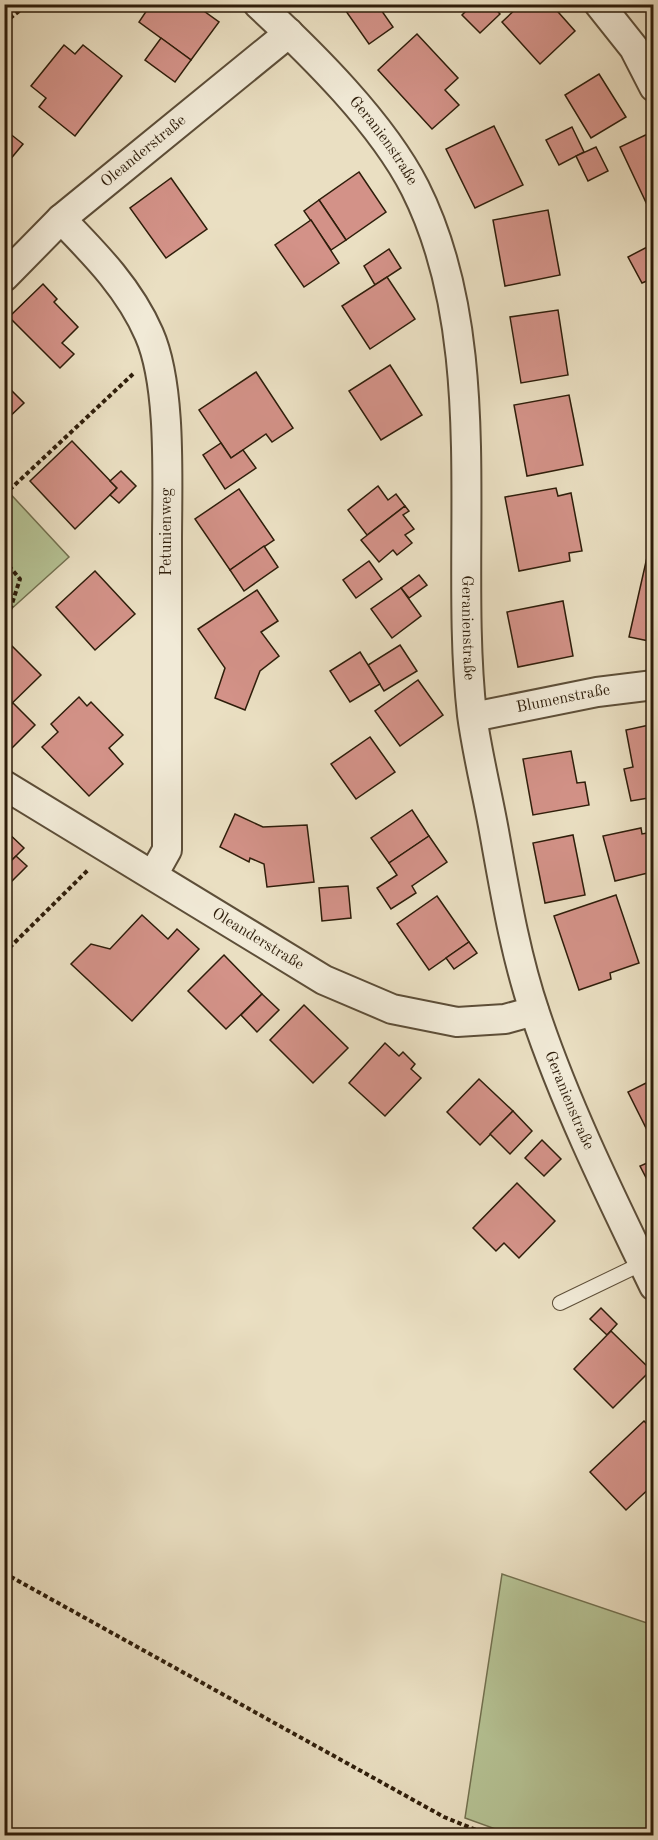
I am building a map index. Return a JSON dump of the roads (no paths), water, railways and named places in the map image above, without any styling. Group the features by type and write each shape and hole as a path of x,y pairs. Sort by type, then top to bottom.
{"street":[{"name":"Geranienstraße","path":"258,4 289,33 356,106 389,147 415,189 448,281 465,404 467,640 472,717 513,937 534,1011 557,1074 648,1275"},
{"path":"598,4 644,45 654,87"},
{"name":"Oleanderstraße","path":"4,277 61,219 289,33"},
{"name":"Petunienweg","path":"61,219 108,267 128,294 150,334 158,362 166,440 167,850 153,875"},
{"name":"Blumenstraße","path":"472,717 597,692 654,686"},
{"name":"Oleanderstraße","path":"4,785 324,980 392,1010 457,1022 505,1019 534,1011"}],"lane":[{"path":"560,1303 648,1275"}]}
